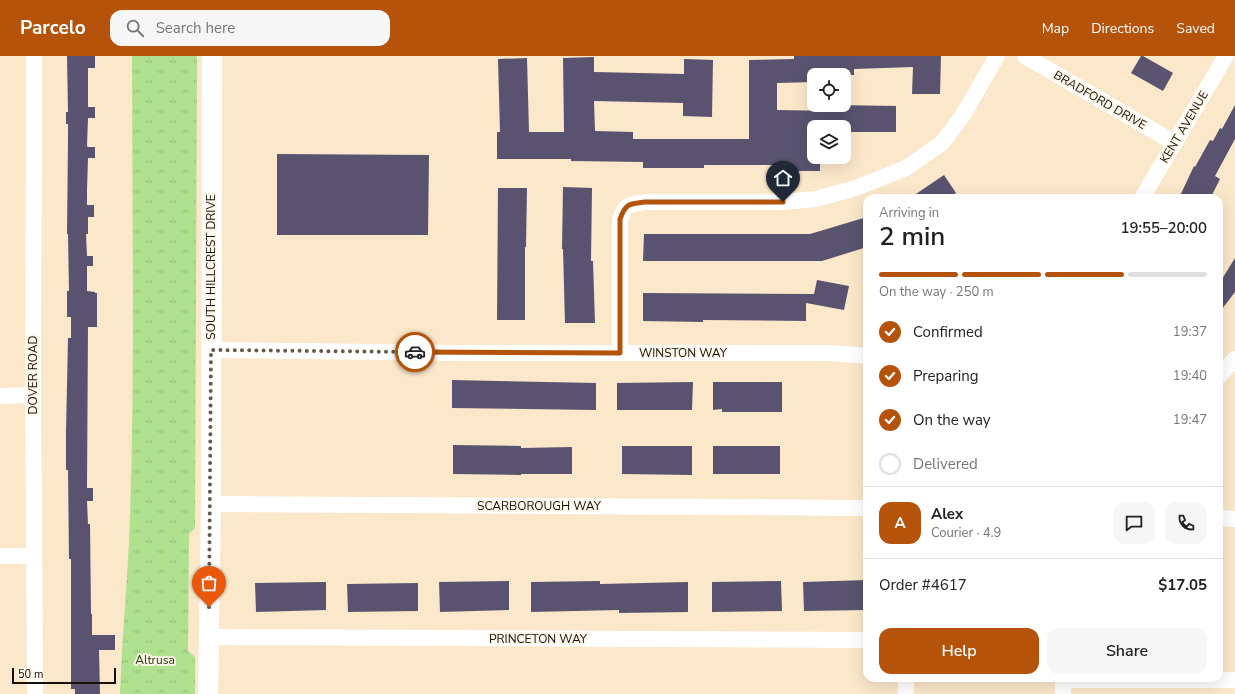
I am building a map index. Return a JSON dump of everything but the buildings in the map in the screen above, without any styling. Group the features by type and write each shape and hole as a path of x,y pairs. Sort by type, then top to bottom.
{"street":[{"name":"DOVER ROAD","path":"34,56 32,395 35,694"},
{"name":"SOUTH HILLCREST DRIVE","path":"208,694 212,56"},
{"path":"620,353 620,219 624,208 631,204 645,202 783,202 816,199 856,188 906,168 942,143 963,115 997,56"},
{"name":"KENT AVENUE","path":"1144,194 1226,56"},
{"name":"BRADFORD DRIVE","path":"1029,57 1175,143"},
{"name":"WINSTON WAY","path":"211,350 829,354 863,356"},
{"path":"1223,372 1235,359"},
{"path":"0,396 32,395"},
{"name":"SCARBOROUGH WAY","path":"210,504 863,508"},
{"path":"1223,518 1235,519"},
{"path":"0,556 33,556"},
{"name":"PRINCETON WAY","path":"209,637 863,640"},
{"path":"1223,680 1235,680"},
{"path":"906,682 906,694"},
{"path":"1063,684 1149,682"}],"green space":[{"name":"Altrusa","path":"132,56 197,56 195,528 189,534 188,651 195,657 195,694 120,694 132,460"}],"way so far":[{"path":"209,607 211,350 415,352"}],"route":[{"path":"415,352 620,353 620,219 624,208 631,204 645,202 783,202"}]}
